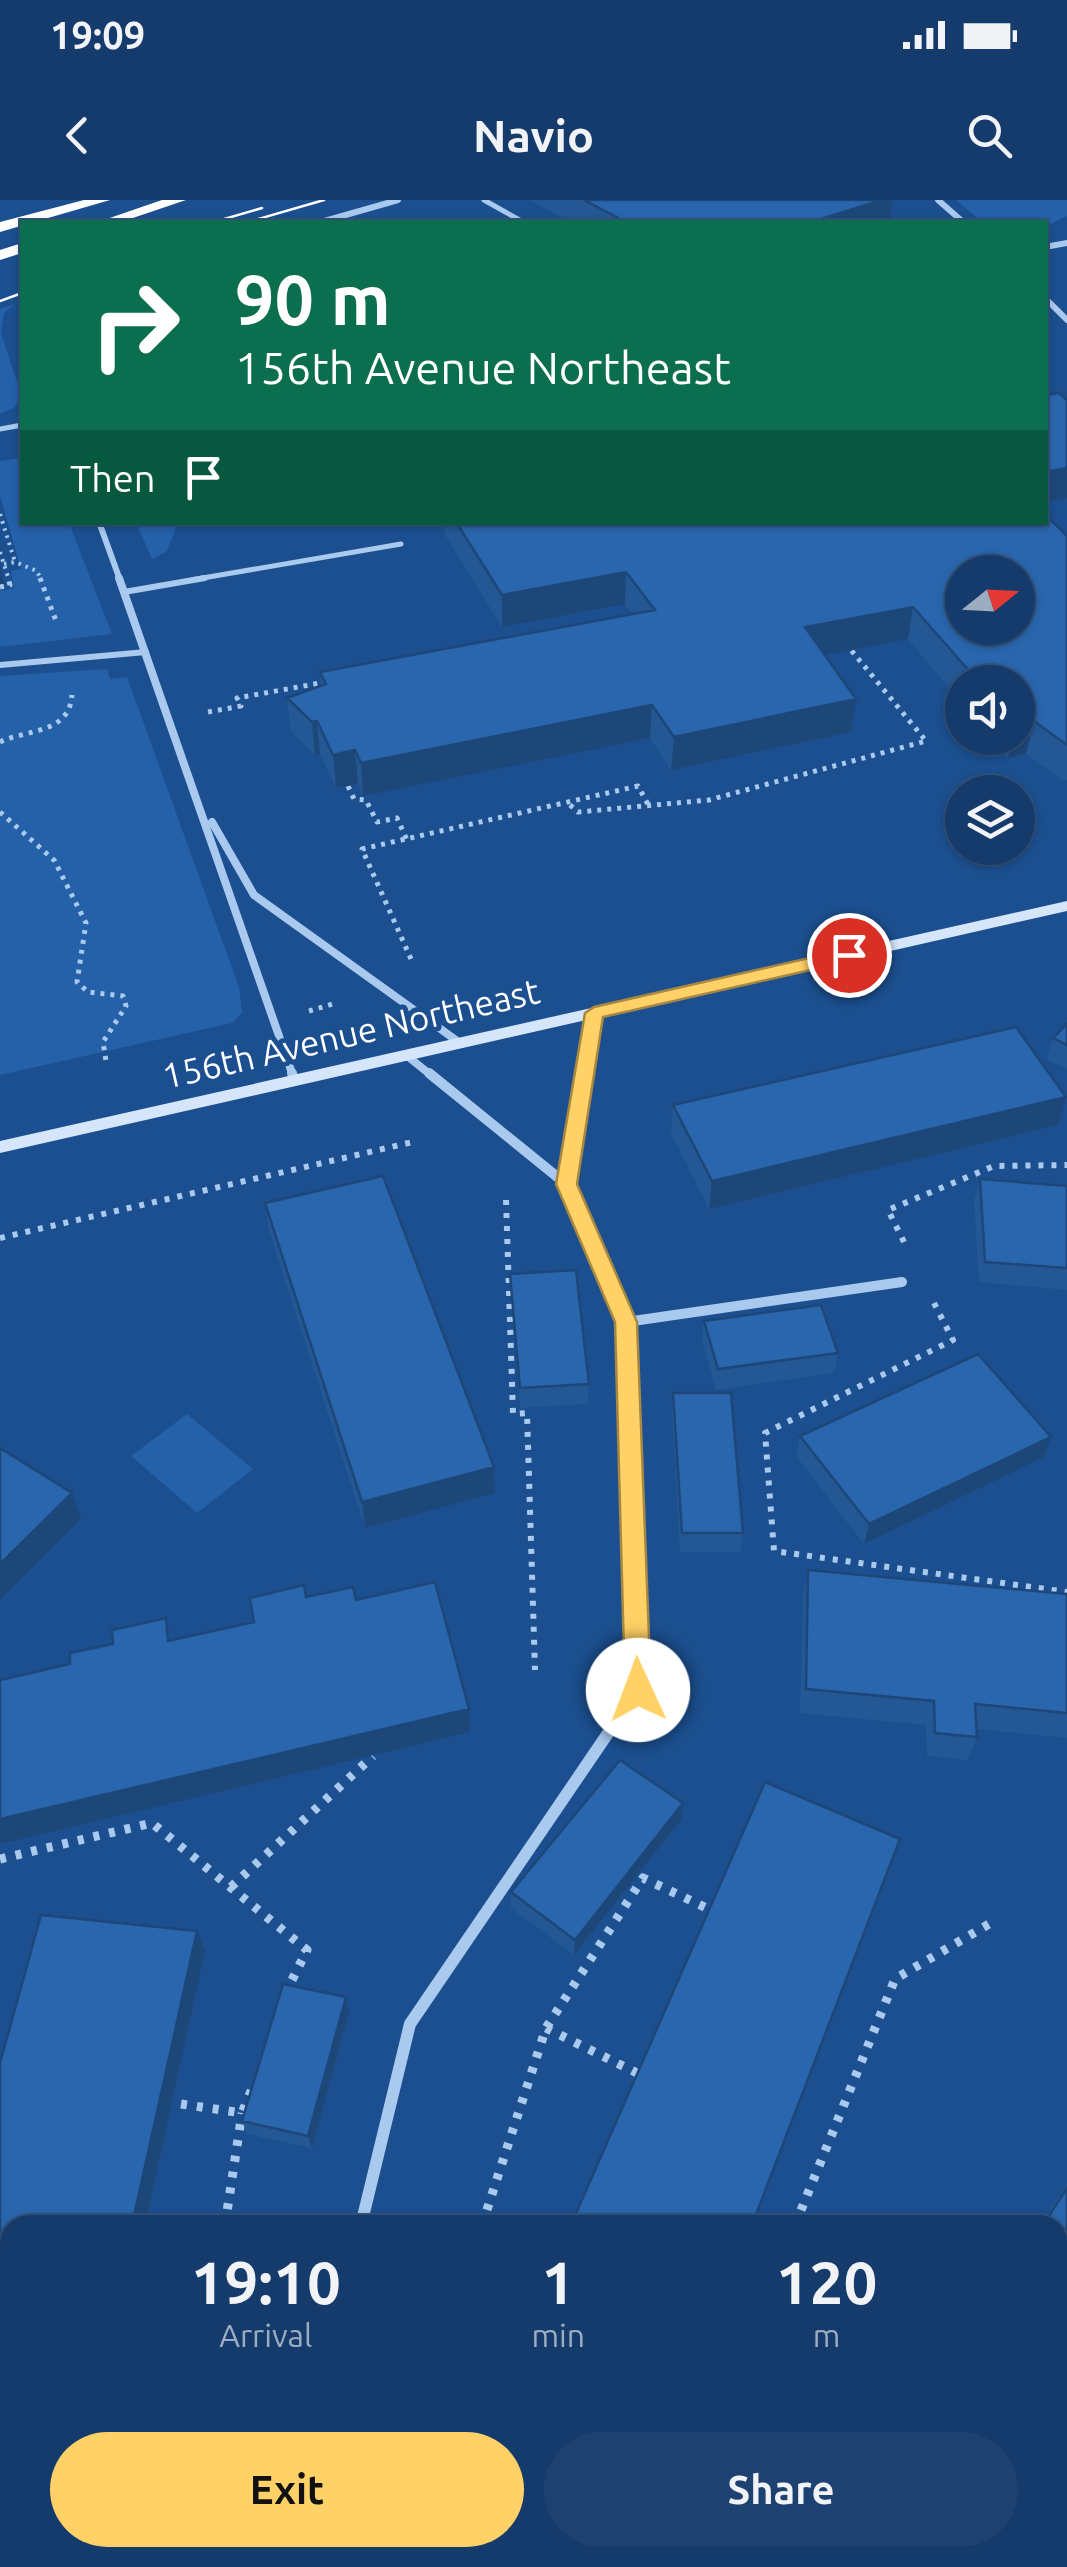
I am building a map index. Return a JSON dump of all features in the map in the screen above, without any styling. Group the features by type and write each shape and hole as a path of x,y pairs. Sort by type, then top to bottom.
{"highway":[{"path":"26,220 102,200"},
{"path":"113,220 178,200"}],"main road":[{"name":"156th Avenue Northeast","path":"0,1146 1067,906"}],"street":[{"path":"328,220 398,200"},
{"path":"938,200 962,220"},
{"path":"1048,301 1067,320"},
{"path":"100,525 200,799 294,1080"},
{"path":"200,799 254,895 460,1043"},
{"path":"566,1184 594,1013"},
{"path":"363,2215 410,2024 638,1690 626,1322 566,1184 406,1056"},
{"path":"626,1322 902,1282"}],"lane":[{"path":"484,200 519,220"},
{"path":"124,592 402,544"},
{"path":"0,665 146,652"}],"path":[{"path":"0,514 15,562 4,564"},
{"path":"0,552 10,586 0,587"},
{"path":"570,805 578,812 650,808 758,790 869,753 926,740 851,650"},
{"path":"216,711 241,706 237,698 333,680"},
{"path":"348,786 354,798 366,800 377,822 396,818 407,840"},
{"path":"404,944 362,849 570,805 638,786 650,808"},
{"path":"0,812 54,860 86,922 77,982 88,992 123,996 126,1006 103,1042 106,1062"},
{"path":"304,1012 350,999"},
{"path":"0,1238 417,1141"},
{"path":"912,1259 888,1210 994,1166 1067,1165"},
{"path":"506,1200 513,1414 527,1413 536,1670"},
{"path":"928,1291 953,1340 765,1433 774,1551 1067,1592"},
{"path":"922,1571 922,1588"},
{"path":"231,1887 373,1756"},
{"path":"0,1860 152,1823 307,1950 279,2007"},
{"path":"485,2215 546,2028 644,1878 713,1911"},
{"path":"800,2215 895,1979 988,1924"},
{"path":"546,2028 642,2075"},
{"path":"227,2215 242,2113 257,2076"},
{"path":"181,2104 242,2113"}],"shaded area":[{"path":"956,200 1067,200 1067,216 1048,226 1048,220 980,220"},
{"path":"15,304 4,313 1,333 20,396 15,407 0,414 0,309"},
{"path":"20,458 20,525 70,525 112,634 0,647 0,591 14,588 11,571 21,569 0,496 0,461"},
{"path":"137,525 177,525 167,551 152,559"},
{"path":"107,669 110,679 127,677 239,987 242,1013 232,1023 0,1075 0,676"},
{"path":"187,1414 253,1469 197,1513 131,1456"}],"building":[{"path":"584,200 881,200 818,220 622,220"},
{"path":"1059,393 1067,400 1067,468 1048,471 1048,395"},
{"path":"1048,517 1067,536 1067,745 1035,722 1035,665 964,665 946,645 1035,645 1035,555 945,555 945,643 913,607 805,627 856,699 674,737 652,705 361,763 355,750 333,755 317,721 312,722 287,698 326,684 320,672 655,610 626,572 502,595 458,525 1048,525"},
{"path":"1067,1024 1067,1045 1053,1038"},
{"path":"1016,1027 1066,1097 712,1181 673,1105"},
{"path":"383,1176 494,1467 362,1502 265,1203"},
{"path":"980,1179 1067,1186 1067,1268 985,1262"},
{"path":"576,1270 589,1384 520,1388 510,1274"},
{"path":"821,1305 838,1353 718,1369 704,1321"},
{"path":"978,1354 1051,1437 869,1524 800,1436"},
{"path":"673,1393 731,1393 743,1533 682,1533"},
{"path":"0,1448 72,1493 0,1564"},
{"path":"808,1570 1067,1594 1067,1713 975,1704 977,1737 935,1733 934,1701 806,1689"},
{"path":"435,1582 469,1709 0,1819 0,1680 70,1664 70,1653 113,1644 112,1630 166,1618 168,1641 254,1622 250,1598 304,1585 306,1597 353,1587 356,1600"},
{"path":"620,1760 683,1803 575,1940 511,1892"},
{"path":"765,1782 900,1839 756,2215 575,2215"},
{"path":"41,1915 197,1931 134,2215 0,2215 0,2063"},
{"path":"283,1984 346,1997 308,2136 242,2121"},
{"path":"1067,2188 1067,2215 1049,2215"}],"tram line":[{"path":"255,220 324,200"},
{"path":"221,220 262,208"},
{"path":"0,301 20,294"}],"route":[{"path":"638,1690 626,1322 566,1184 594,1013 849,955"}]}
